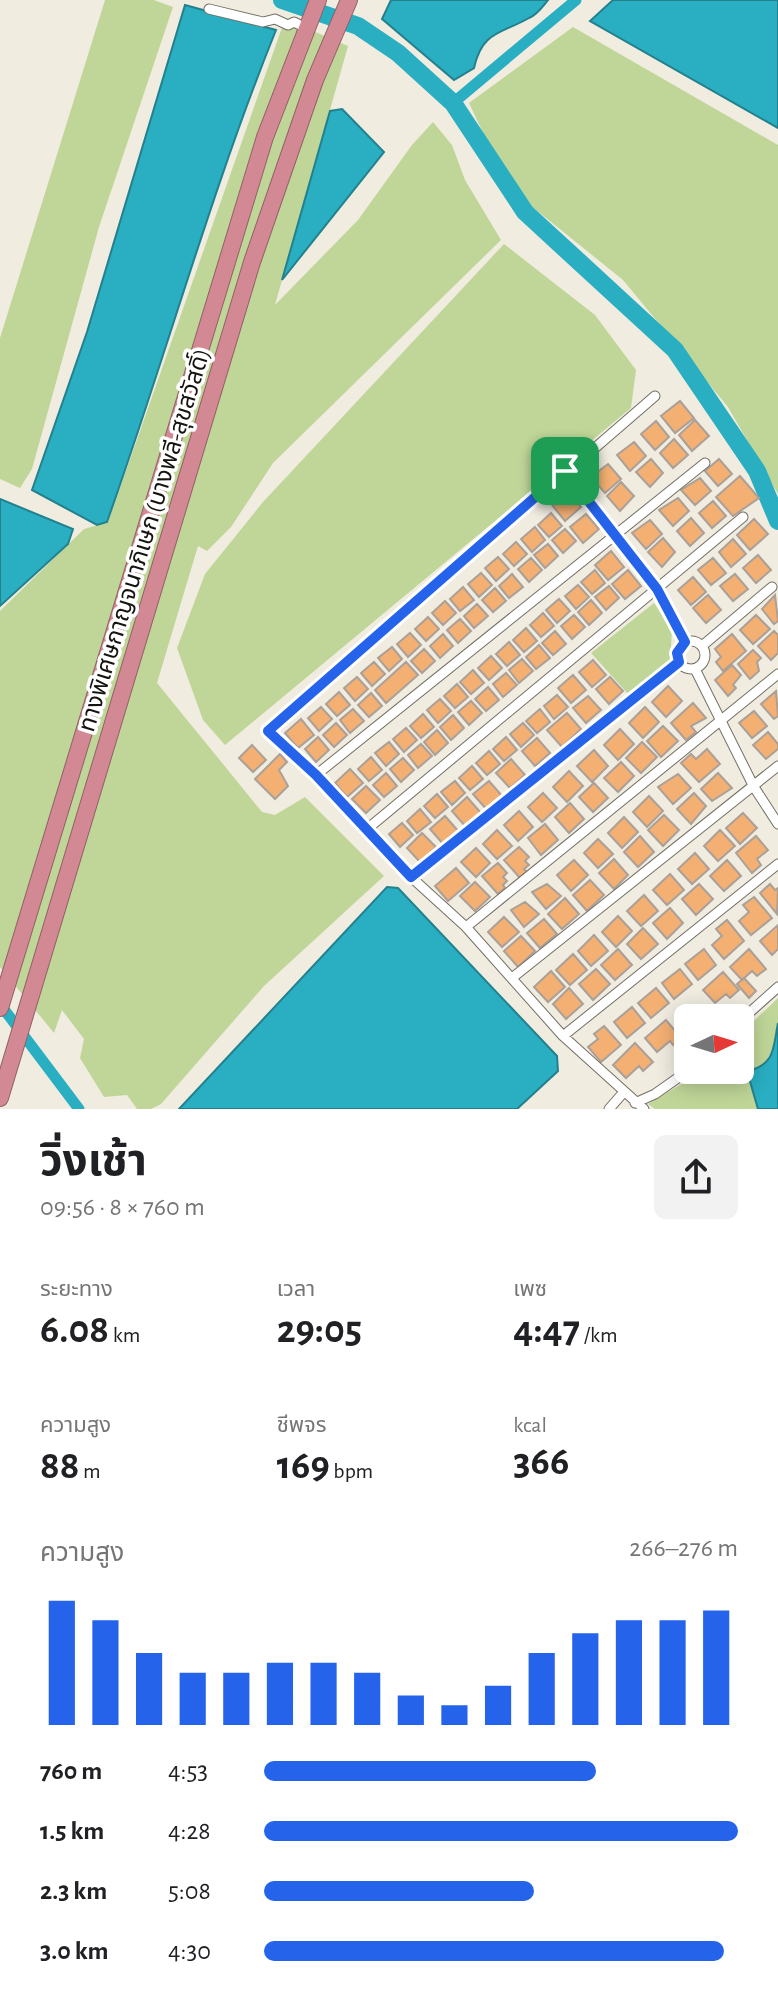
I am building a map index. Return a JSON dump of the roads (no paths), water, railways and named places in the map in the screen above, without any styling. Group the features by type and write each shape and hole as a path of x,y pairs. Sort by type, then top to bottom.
{"highway":[{"name":"ทางพิเศษกาญจนาภิเษก (บางพลี-สุขสวัสดิ์)","path":"0,1008 251,180 318,0"},
{"name":"ทางพิเศษกาญจนาภิเษก (บางพลี-สุขสวัสดิ์)","path":"0,1098 252,262 315,80 349,0"}],"street":[{"path":"209,9 263,22 275,19 288,25 294,22 306,28"},
{"path":"655,396 269,729 271,736 316,775 411,877 466,927 563,1036 623,1093 639,1106 674,1081"},
{"path":"316,775 705,463"},
{"path":"565,471 657,589 685,642"},
{"path":"366,830 743,517"},
{"path":"702,646 772,587"},
{"path":"694,641 702,646 704,659 695,669 686,668 679,662 677,653 685,642 694,641"},
{"path":"411,877 679,662"},
{"path":"695,669 754,787 778,824"},
{"path":"466,927 723,722 778,674"},
{"path":"512,978 778,766"},
{"path":"563,1036 778,864"},
{"path":"754,1008 778,987"},
{"path":"609,1109 623,1093"}],"water":[{"path":"391,0 548,0 532,17 488,40 474,68 454,80 382,19"},
{"path":"613,0 778,0 778,128 590,21"},
{"path":"185,5 276,30 209,213 107,522 97,525 32,490 87,332"},
{"path":"342,109 384,152 282,280 330,111"},
{"path":"0,499 73,529 68,544 0,606"},
{"path":"387,887 398,888 557,1056 558,1071 517,1109 179,1109"},
{"path":"778,1023 778,1109 758,1109 751,1084 754,1084 754,1069 768,1060 774,1047"}],"waterway":[{"path":"282,0 358,26 398,53 453,103 525,212 675,350 757,471 778,521"},
{"path":"453,103 576,0"},
{"path":"0,1004 79,1109"}]}
